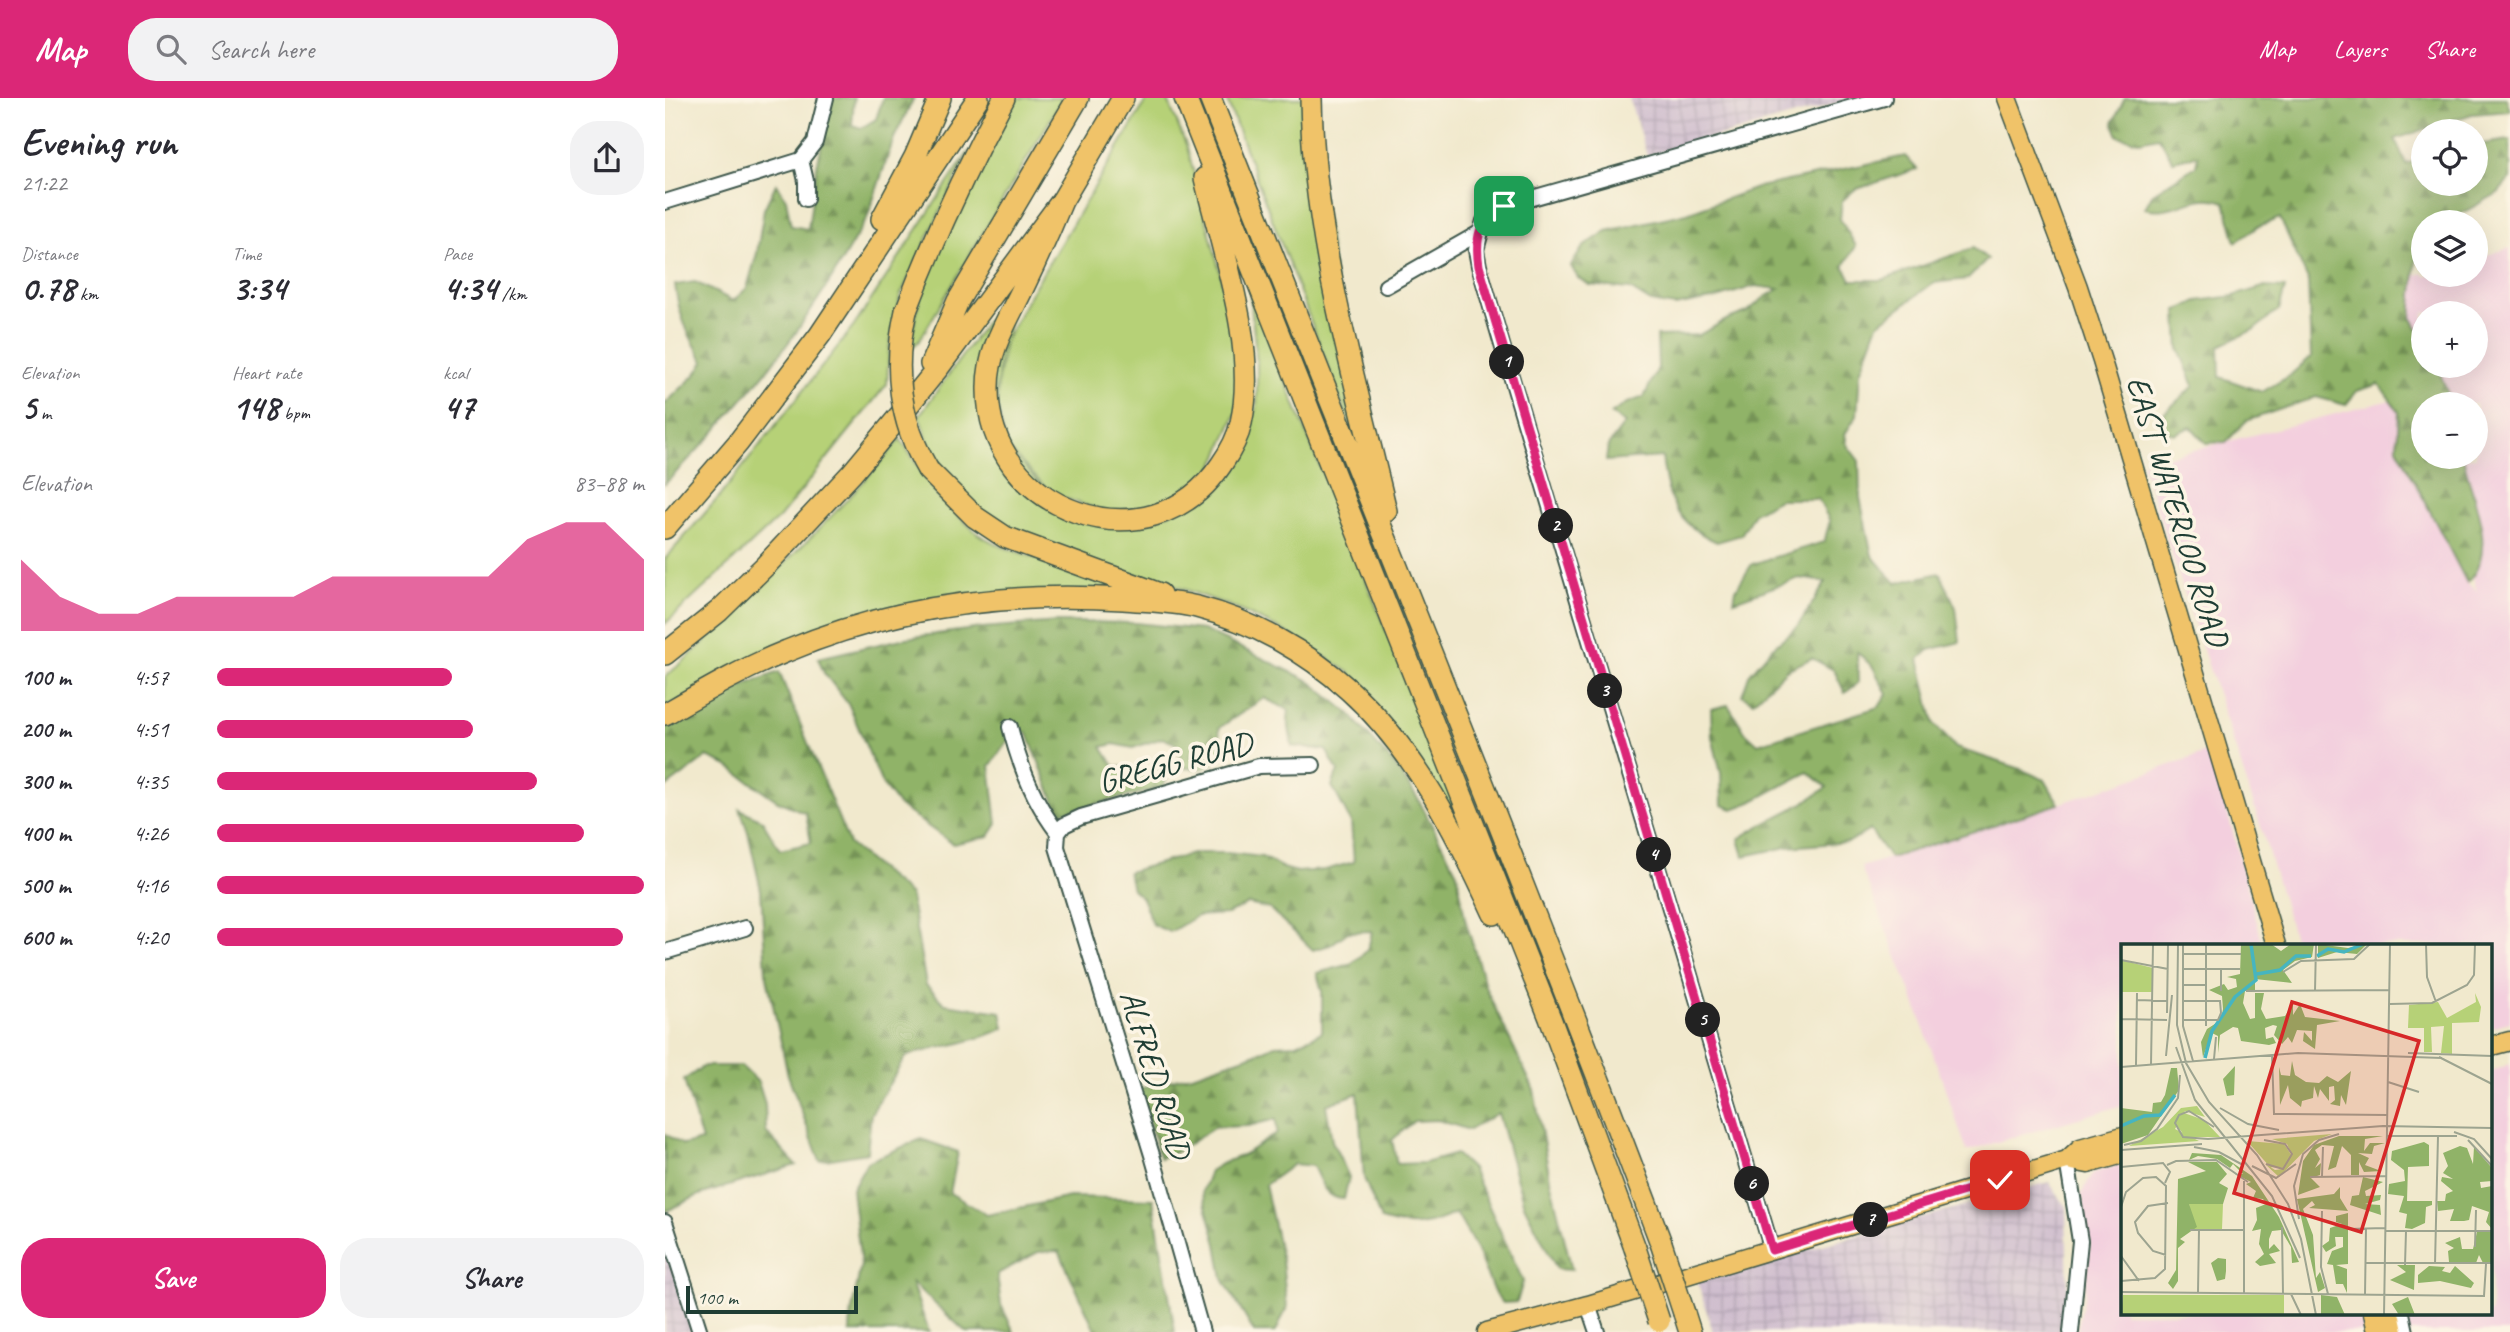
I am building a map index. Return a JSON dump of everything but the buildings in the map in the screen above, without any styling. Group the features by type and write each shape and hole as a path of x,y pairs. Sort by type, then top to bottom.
{"highway":[{"path":"854,284 876,231 915,157 940,98"},
{"path":"665,528 738,443 804,357 978,98"},
{"path":"1004,98 968,167 906,311 898,353 901,394 911,434 929,470 975,517 1005,537 1078,566 1241,622 1311,660 1357,698 1395,740 1427,786 1462,847 1580,1102"},
{"path":"917,394 958,301 1078,98"},
{"path":"1123,98 1062,201 994,349 988,384 992,420 998,440 1026,482 1051,501 1074,512 1102,519 1121,520 1152,514 1190,496 1204,486 1236,440 1244,402 1244,363 1234,297 1186,101"},
{"path":"1210,98 1413,604 1485,794 1620,1132 1687,1322"},
{"path":"1311,98 1316,176 1341,321 1388,522 1413,604"},
{"path":"1186,101 1545,1005 1635,1248 1660,1327"},
{"path":"665,654 719,611 852,473 917,394 1062,201"},
{"path":"665,714 742,671 787,650 888,618 934,608 1039,597 1106,598 1195,606"}],"main road":[{"name":"EAST WATERLOO ROAD","path":"2007,98 2078,286 2102,361 2276,944"},
{"path":"2493,1045 2510,1041"},
{"path":"1487,1332 1588,1305 2067,1160 2080,1148 2121,1137"},
{"path":"2067,1160 2088,1164 2121,1155"},
{"path":"2372,1314 2377,1332"},
{"path":"2390,1314 2394,1332"}],"street":[{"path":"665,202 801,160 815,142 826,98"},
{"path":"1772,1250 1476,250 1484,221 1490,214 1511,204 1884,98"},
{"path":"801,160 806,181 806,199"},
{"path":"1386,286 1479,233"},
{"path":"1010,727 1016,751 1037,799 1058,833"},
{"name":"GREGG ROAD","path":"1058,833 1064,825 1081,817 1229,774 1267,765 1313,765"},
{"name":"ALFRED ROAD","path":"1058,833 1057,847 1152,1155 1202,1332"},
{"path":"665,952 745,928"},
{"path":"2067,1160 2080,1241 2071,1332"},
{"path":"665,1222 700,1332"},
{"path":"1588,1305 1597,1332"},
{"path":"2402,1314 2406,1332"}],"shaded area":[{"path":"1629,98 1857,98 1647,156"},
{"path":"2510,248 2510,1022 2493,1026 2493,944 2296,944 2260,824 2142,463 2391,400 2399,412 2397,447 2467,583 2477,591 2440,469 2488,469 2488,392 2420,392 2415,378 2488,378 2488,301 2411,301 2411,368 2381,285 2411,277 2411,287 2488,287 2488,254"},
{"path":"2211,751 2263,944 2121,944 2121,1106 1967,1151 1914,1000 1861,867 2059,804"},
{"path":"2510,1064 2510,1332 2408,1332 2404,1314 2493,1314 2493,1071"},
{"path":"2121,1165 2121,1314 2365,1314 2369,1332 2077,1332 2085,1293 2090,1244 2081,1194 2093,1173"},
{"path":"2049,1182 2066,1207 2068,1299 2065,1332 1713,1332 1697,1280"},
{"path":"665,1240 695,1332 665,1332"}],"green space":[{"path":"832,98 854,98 852,125 861,128 876,119 883,98 914,98 894,138 867,218 830,281 770,367 711,436 665,484 665,404 696,374 704,361 685,325 675,285 695,282 733,301 747,288 757,253 764,209 776,184 786,199 791,226 808,229 817,166"},
{"path":"1015,98 1063,98 919,341 909,351 920,296 955,208"},
{"path":"1148,98 1167,98 1187,147 1220,272 1238,366 1238,409 1212,470 1178,498 1151,508 1106,512 1046,492 1007,446 997,406 999,353 1029,296"},
{"path":"1226,98 1306,98 1365,464"},
{"path":"2125,98 2506,98 2510,111 2472,114 2457,119 2411,119 2411,134 2395,139 2406,164 2411,163 2411,196 2488,196 2488,143 2510,140 2510,179 2498,193 2468,210 2411,210 2411,287 2414,287 2411,301 2411,378 2442,378 2447,392 2411,392 2411,469 2466,469 2482,539 2477,569 2467,583 2397,447 2399,412 2379,384 2357,391 2346,405 2316,397 2246,421 2226,442 2206,443 2191,427 2174,434 2163,430 2164,413 2194,386 2179,349 2177,311 2197,301 2234,296 2263,287 2285,288 2279,310 2255,329 2219,346 2220,377 2262,392 2289,376 2311,357 2308,280 2280,218 2259,226 2236,242 2225,202 2204,199 2166,209 2145,208 2153,193 2196,166 2198,155 2173,161 2159,137 2139,141 2118,136 2113,123"},
{"path":"969,151 900,296 889,349 887,384 780,517 665,624 665,559 719,497 854,326"},
{"path":"1905,156 1917,169 1854,190 1842,201 1840,219 1856,246 1844,266 1851,280 1882,280 1973,248 1988,259 1968,279 1933,283 1878,324 1860,372 1857,415 1845,434 1847,445 1859,461 1860,498 1872,556 1896,583 1940,573 1956,608 1960,642 1929,650 1919,659 1934,724 1956,748 2018,768 2045,780 2059,804 1890,858 1870,830 1849,842 1787,847 1744,856 1739,839 1827,787 1808,772 1733,809 1722,805 1721,773 1712,737 1711,709 1728,705 1745,732 1758,744 1879,707 1887,694 1873,667 1857,652 1858,683 1845,693 1834,670 1812,658 1786,670 1753,702 1742,695 1749,675 1773,647 1797,627 1826,582 1799,578 1734,601 1736,589 1752,564 1824,542 1830,521 1818,499 1779,499 1754,513 1741,535 1717,542 1692,527 1676,509 1667,486 1662,457 1606,461 1608,446 1625,423 1611,414 1625,404 1644,397 1658,368 1657,336 1699,335 1747,312 1779,289 1755,286 1717,298 1675,306 1651,302 1630,289 1590,285 1578,278 1571,266 1583,247 1607,231 1687,213 1759,187"},
{"path":"1010,289 1014,293 989,429 1076,519 1169,514 1245,440 1257,406 1257,363 1250,293 1458,809 1450,814 1349,672 1284,631 1231,606 1159,580 1097,565 993,523 959,496 933,455 919,416"},
{"path":"900,439 940,499 979,535 1000,546 1126,588 907,607 665,707 665,677 717,630 819,529"},
{"path":"1058,622 1136,623 1203,630 1308,680 1349,713 1393,763 1418,799 1457,873 1465,919 1486,989 1534,1090 1550,1180 1572,1270 1557,1269 1524,1205 1498,1113 1469,1130 1438,1120 1414,1121 1392,1140 1397,1164 1425,1163 1456,1154 1472,1169 1523,1281 1517,1302 1503,1303 1494,1292 1475,1246 1456,1213 1419,1225 1401,1225 1381,1220 1364,1178 1358,1093 1326,1105 1332,1141 1349,1177 1344,1199 1328,1193 1313,1166 1294,1164 1265,1185 1282,1261 1287,1307 1276,1332 1254,1332 1223,1279 1217,1244 1202,1192 1210,1171 1245,1154 1277,1133 1276,1119 1248,1126 1215,1127 1178,1151 1160,1158 1139,1089 1195,1074 1275,1045 1297,1044 1322,1032 1322,991 1317,973 1351,964 1368,950 1372,931 1348,932 1330,945 1313,950 1270,909 1248,904 1227,914 1197,916 1170,932 1153,925 1142,898 1132,889 1128,872 1196,853 1262,857 1297,872 1325,870 1354,862 1351,822 1332,786 1338,771 1326,750 1292,746 1289,710 1264,698 1219,728 1221,759 1203,769 1183,768 1177,744 1162,738 1133,748 1114,744 1102,747 1114,766 1170,772 1162,788 1059,813 1027,732 1007,742 990,766 997,824 989,836 953,844 898,805 882,784 849,705 824,673 818,658 906,638"},
{"path":"779,672 849,844 910,895 926,985 945,1004 1001,1012 1004,1028 969,1041 906,1056 871,1114 867,1153 820,1161 788,1075 766,972 761,890 740,809 762,820 780,850 811,843 806,813 778,801 726,765 707,757 665,788 665,728 739,687"},
{"path":"704,1066 741,1066 758,1082 765,1104 766,1132 796,1165 699,1195 665,1212 665,1134 683,1145 702,1141 684,1080"},
{"path":"921,1139 958,1152 950,1193 987,1215 1070,1197 1153,1199 1175,1332 1096,1332 1059,1251 1038,1252 997,1274 1001,1305 1014,1332 966,1332 911,1282 929,1332 850,1332 861,1265 852,1189 867,1162"}],"route":[{"path":"1504,206 1484,221 1476,250 1479,266 1772,1250 2000,1180"}]}
